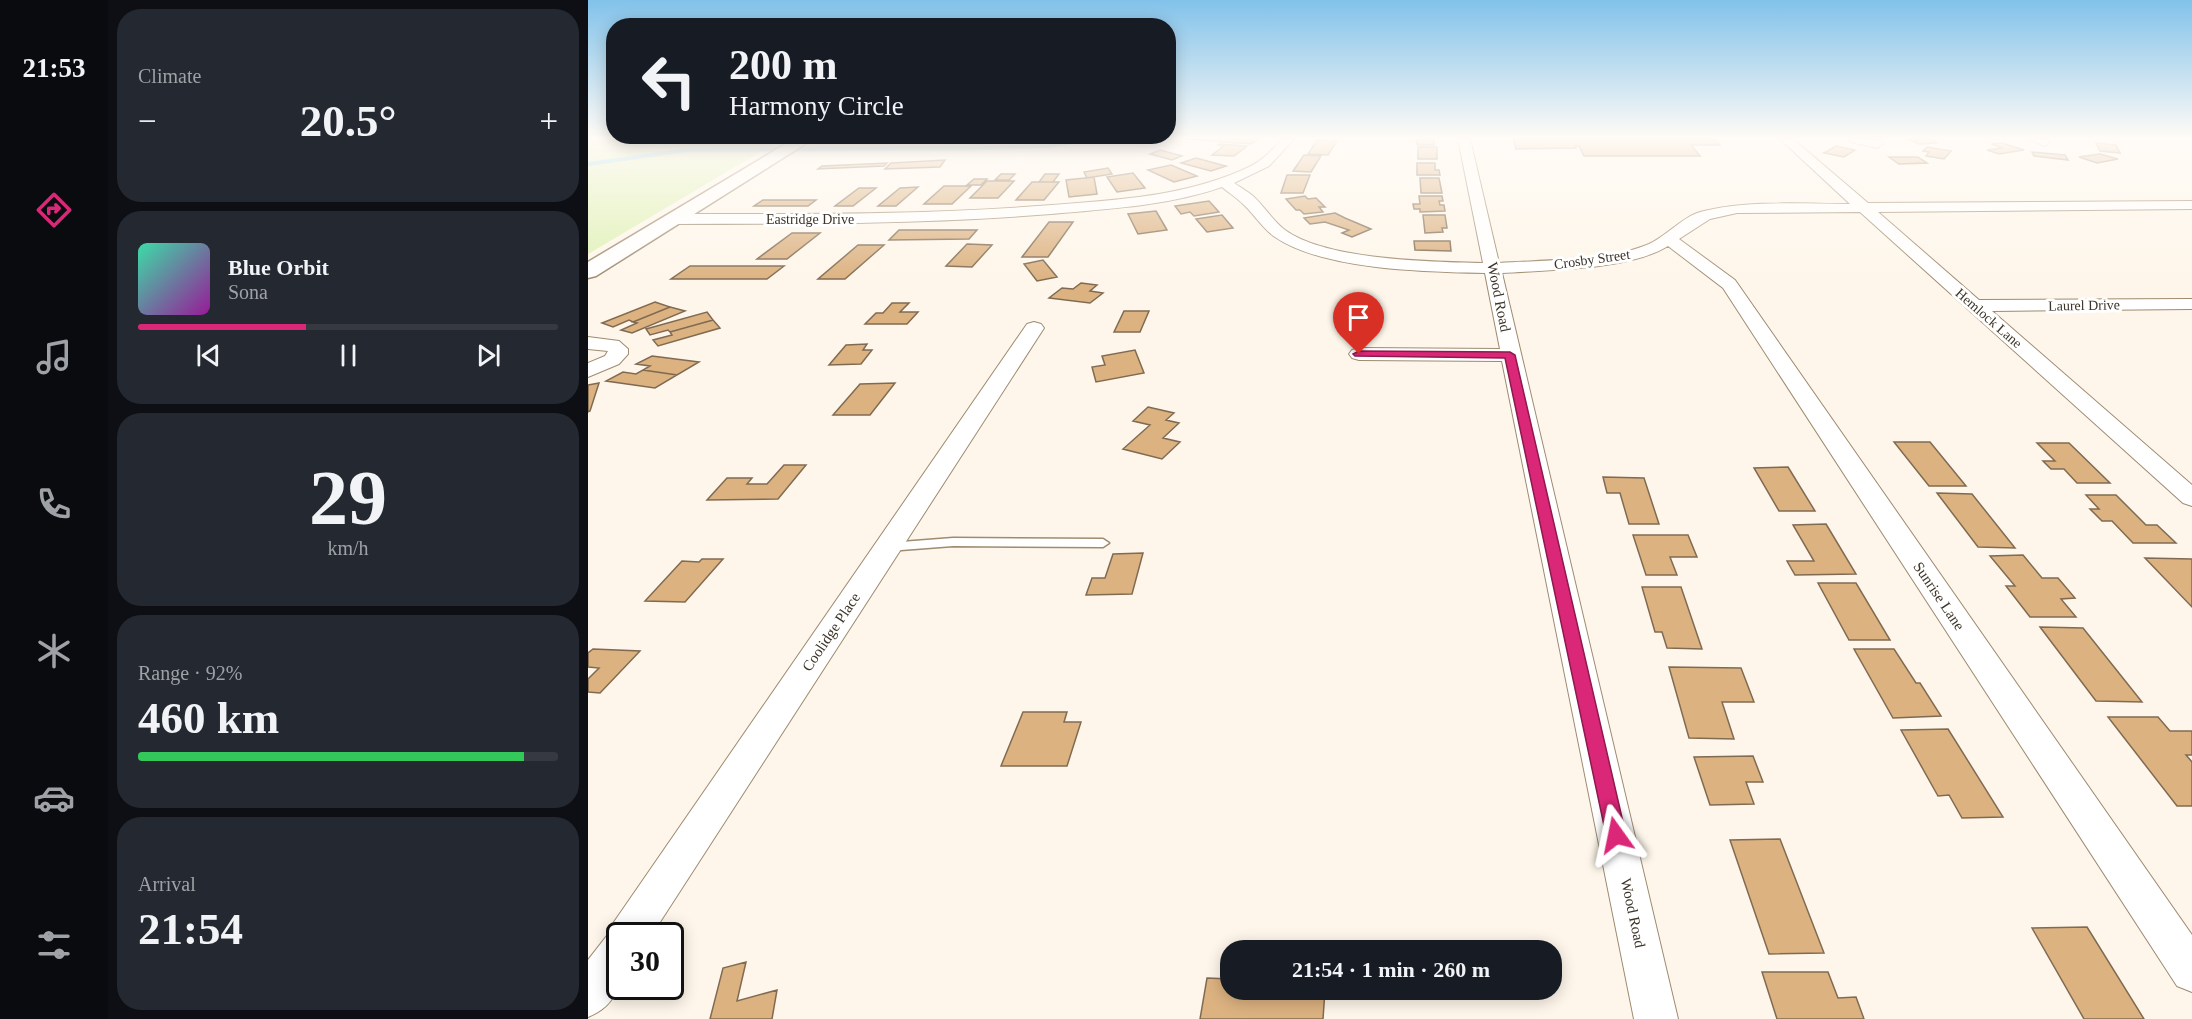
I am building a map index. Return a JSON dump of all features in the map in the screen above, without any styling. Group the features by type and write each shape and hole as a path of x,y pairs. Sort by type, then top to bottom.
{"main road":[{"path":"588,271 727,187"}],"street":[{"name":"Eastridge Drive","path":"674,219 879,219 1008,213 1152,199 1204,187"},
{"name":"Crosby Street","path":"1229,187 1247,199 1271,227 1304,246 1346,257 1400,265 1493,268 1603,260 1647,250 1705,215 1731,210 2192,205"},
{"name":"Wood Road","path":"1475,187 1656,1019"},
{"name":"Hemlock Lane","path":"1839,187 2192,498"},
{"path":"2169,205 2192,218"},
{"name":"Sunrise Lane","path":"1668,238 1729,284 2192,971"},
{"name":"Laurel Drive","path":"1976,306 2192,304"},
{"name":"Coolidge Place","path":"637,922 1034,328"},
{"path":"588,343 612,345 618,349 618,354 612,360 588,371"},
{"path":"1359,354 1510,355"},
{"path":"588,996 606,970"}],"lane":[{"path":"887,547 953,542 1103,543"}],"green space":[{"path":"588,187 702,187 588,254"}],"building":[{"path":"918,187 896,206 878,206 900,188"},
{"path":"943,187 970,187 952,204 924,204"},
{"path":"981,187 1009,187 998,198 970,198"},
{"path":"1028,187 1055,187 1044,200 1016,200"},
{"path":"1067,187 1096,187 1097,194 1069,197"},
{"path":"1113,187 1145,188 1117,192"},
{"path":"1283,187 1306,187 1303,193 1281,193"},
{"path":"1421,187 1441,187 1442,193 1421,193"},
{"path":"859,188 876,188 853,206 835,206"},
{"path":"1305,196 1308,199 1316,198 1325,207 1319,207 1323,212 1304,214 1296,210 1286,199"},
{"path":"1419,196 1442,196 1443,201 1439,201 1440,205 1444,205 1445,211 1420,212 1420,209 1414,209 1413,204 1420,204"},
{"path":"763,200 816,200 808,206 754,206"},
{"path":"1209,201 1219,212 1194,216 1190,212 1181,214 1175,206"},
{"path":"1156,211 1167,230 1138,234 1128,214"},
{"path":"1335,213 1371,229 1352,237 1342,233 1349,230 1325,222 1310,224 1304,218"},
{"path":"1222,215 1233,228 1207,232 1196,219"},
{"path":"1423,215 1445,215 1447,228 1442,228 1443,232 1425,233"},
{"path":"1049,222 1073,222 1048,257 1022,257"},
{"path":"899,230 977,230 969,239 889,240"},
{"path":"792,233 820,233 787,259 757,259"},
{"path":"1414,241 1450,241 1451,251 1415,250"},
{"path":"967,244 992,245 972,267 946,266"},
{"path":"858,245 884,245 845,279 818,279"},
{"path":"1043,260 1057,277 1037,281 1024,264"},
{"path":"690,266 784,266 767,279 671,279"},
{"path":"1081,283 1097,285 1090,291 1103,293 1090,303 1049,298 1062,288 1073,289"},
{"path":"655,302 670,307 633,322 629,320 613,327 602,323"},
{"path":"892,303 909,303 900,312 918,312 907,324 865,324 876,313 883,313"},
{"path":"670,307 685,311 632,333 621,330 637,323 633,322"},
{"path":"1124,311 1149,311 1140,332 1114,332"},
{"path":"707,312 713,320 650,335 646,329"},
{"path":"713,320 720,328 658,346 653,340 672,335 670,332"},
{"path":"867,344 863,350 872,350 861,364 829,365 846,345"},
{"path":"1135,350 1144,373 1096,382 1092,367 1105,365 1102,356"},
{"path":"652,356 699,362 677,375 643,370 650,366 636,364"},
{"path":"643,370 677,375 655,388 606,381 623,372 636,374"},
{"path":"599,383 590,411 588,412 588,385"},
{"path":"895,383 870,415 833,415 860,384"},
{"path":"1148,407 1174,413 1166,420 1179,423 1163,438 1180,442 1162,459 1123,449 1150,425 1133,421"},
{"path":"1894,442 1930,442 1966,486 1929,486"},
{"path":"2037,443 2069,443 2110,483 2077,483 2064,469 2051,469 2043,461 2055,461"},
{"path":"784,465 806,465 778,499 707,500 727,478 752,478 747,484 767,484"},
{"path":"1788,467 1815,511 1779,511 1754,468"},
{"path":"1603,477 1644,478 1659,524 1629,524 1620,493 1607,493"},
{"path":"1937,493 1972,494 2015,548 1978,547"},
{"path":"2086,495 2116,495 2146,525 2157,525 2176,543 2133,543 2112,521 2102,521 2090,509 2099,509"},
{"path":"1826,524 1856,574 1795,575 1787,561 1814,561 1793,525"},
{"path":"1633,535 1688,535 1697,557 1670,557 1677,575 1646,575"},
{"path":"1143,553 1132,594 1086,595 1092,578 1105,578 1113,554"},
{"path":"2023,555 2042,578 2058,578 2075,598 2061,599 2076,617 2030,617 2006,586 2015,586 1990,556"},
{"path":"2145,558 2192,559 2192,607"},
{"path":"702,559 723,559 685,602 645,601 682,561 699,562"},
{"path":"1818,583 1856,583 1890,640 1849,640"},
{"path":"1642,587 1681,587 1702,649 1667,648 1662,632 1655,632"},
{"path":"2040,627 2083,628 2142,702 2096,701"},
{"path":"593,649 640,651 600,693 588,692 588,679 599,668 588,667 588,653"},
{"path":"1854,649 1894,649 1941,716 1893,718"},
{"path":"1669,667 1741,668 1754,702 1722,702 1734,739 1689,738"},
{"path":"1023,712 1067,712 1064,722 1081,722 1067,766 1001,766"},
{"path":"2108,717 2158,717 2170,731 2192,731 2192,755 2186,755 2192,762 2192,806 2177,806"},
{"path":"1948,729 2003,817 1962,818 1949,795 1938,796 1901,730"},
{"path":"1753,756 1763,782 1746,782 1754,804 1710,805 1694,757"},
{"path":"1780,839 1824,953 1769,954 1730,840"},
{"path":"2087,927 2144,1019 2084,1019 2032,928"},
{"path":"746,962 737,1001 777,990 772,1019 710,1019 723,968"},
{"path":"1762,972 1828,972 1838,998 1856,997 1864,1019 1777,1019"},
{"path":"1207,978 1220,979 1220,1000 1324,1000 1323,1019 1200,1019"}],"route":[{"path":"1359,354 1510,355 1616,835"}]}
